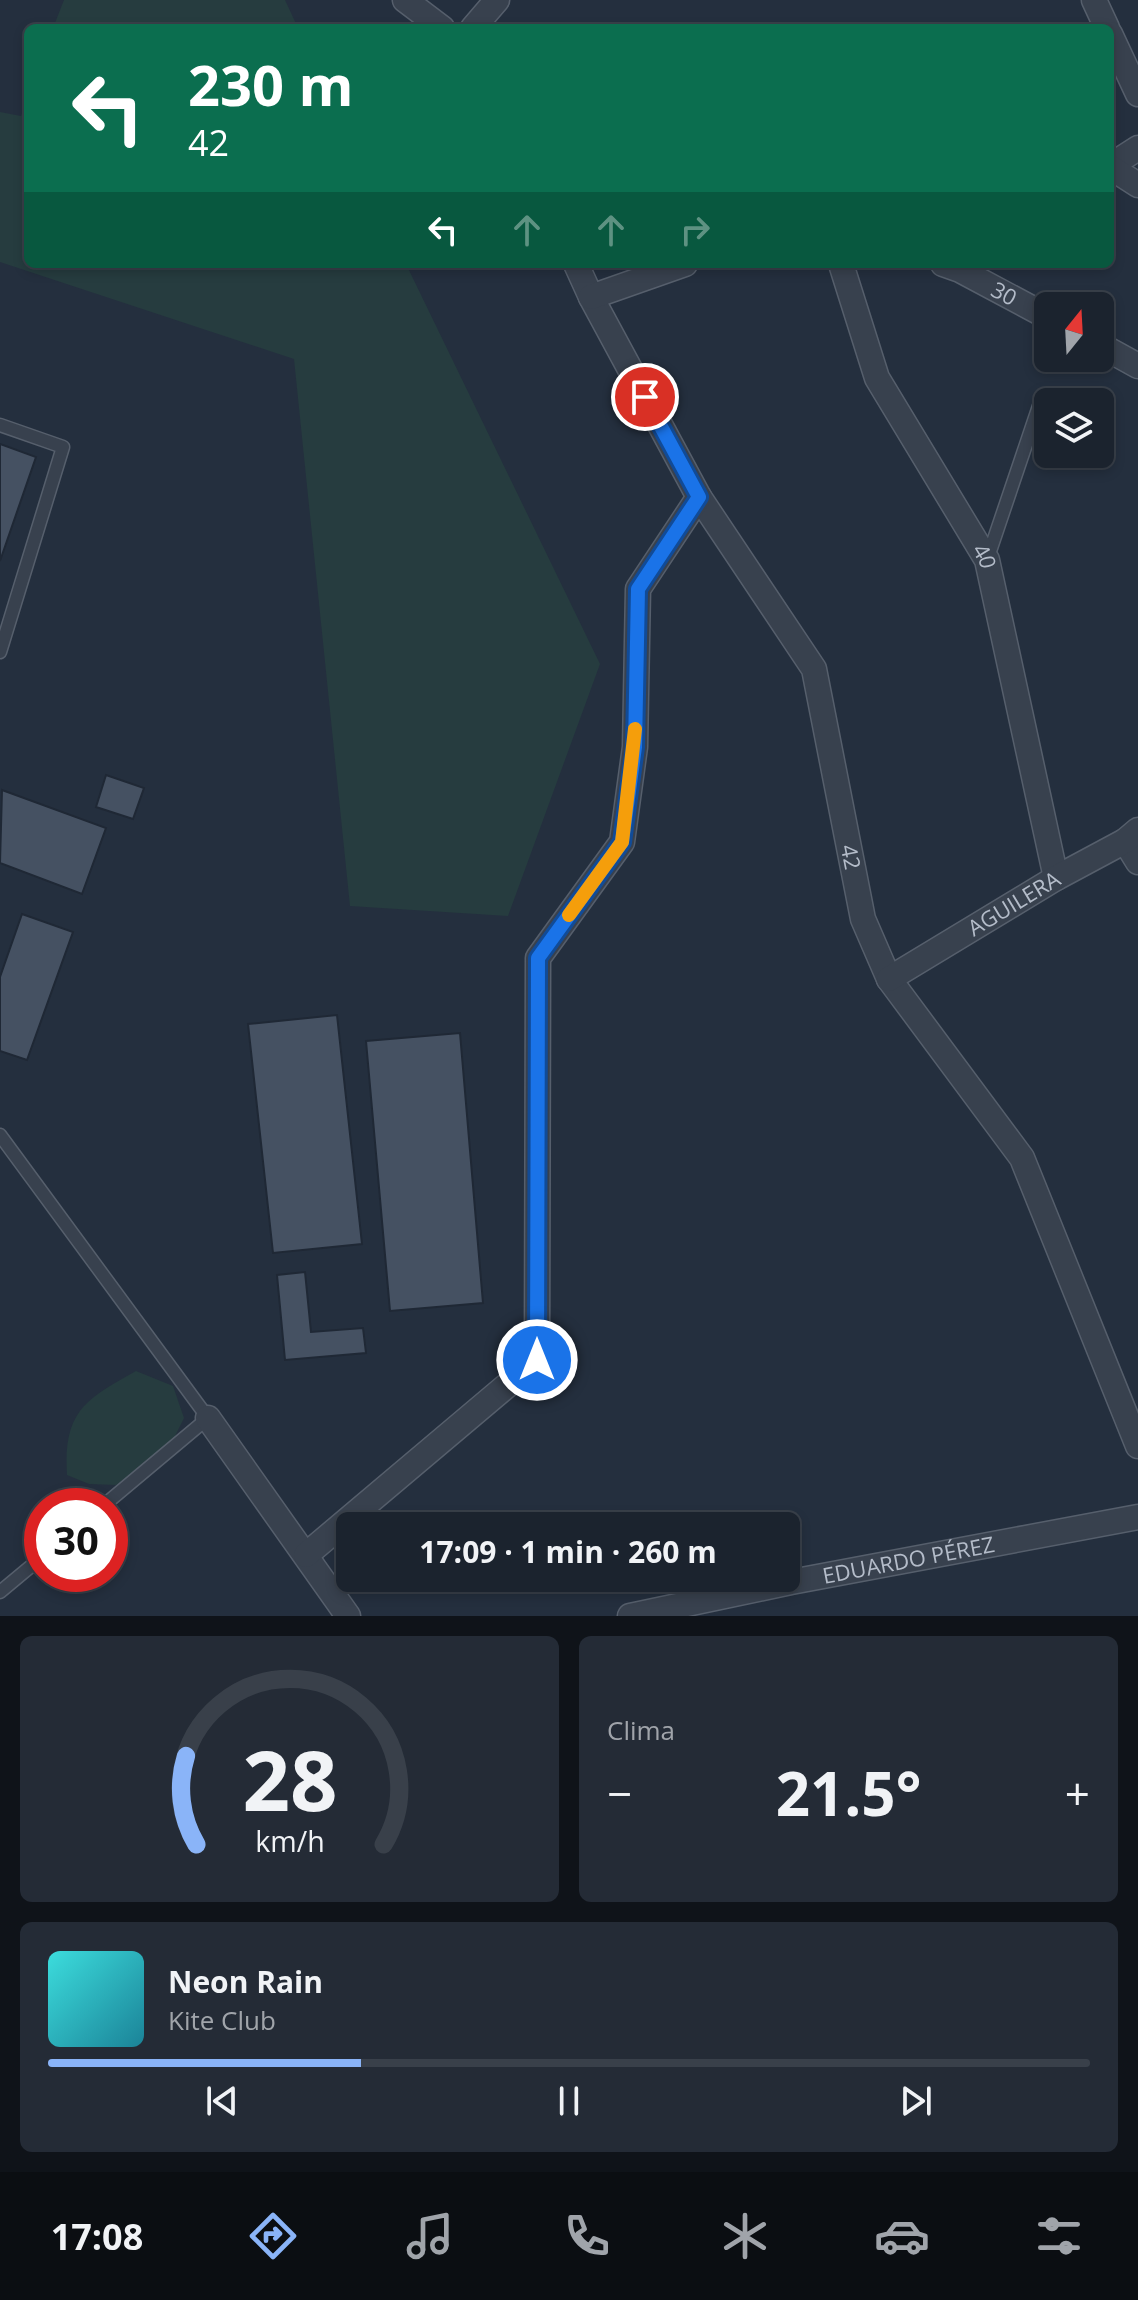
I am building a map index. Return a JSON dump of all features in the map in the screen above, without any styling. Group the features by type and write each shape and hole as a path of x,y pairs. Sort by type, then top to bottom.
{"street":[{"path":"405,0 437,24"},
{"path":"476,24 497,0"},
{"path":"1094,0 1105,24"},
{"path":"1114,43 1138,94"},
{"path":"1114,163 1138,148"},
{"path":"1114,169 1138,185"},
{"name":"42","path":"578,268 699,497 814,669 863,919 889,979 1022,1158 1138,1446"},
{"path":"591,297 674,268"},
{"name":"40","path":"842,268 877,378 987,560 1056,878"},
{"name":"30","path":"961,268 1034,309"},
{"path":"1114,353 1138,366"},
{"path":"306,1555 537,1360 538,958 622,842 635,747 638,589 699,497"},
{"name":"AGUILERA","path":"889,979 1056,878 1134,844"},
{"path":"208,1418 348,1616"},
{"name":"EDUARDO PÉREZ","path":"630,1616 791,1582 1138,1517"}],"lane":[{"path":"987,560 1034,421"},
{"path":"0,425 63,447 0,652"},
{"path":"0,1135 208,1418 124,1488"},
{"path":"0,1592 24,1572"}],"green space":[{"path":"64,0 285,0 296,24 55,24"},
{"path":"24,108 24,268 408,268 600,664 508,916 350,906 294,359 0,262 0,112 21,116"},
{"path":"136,1371 173,1386 184,1418 169,1448 116,1485 89,1484 67,1475 69,1436 81,1410 91,1399"}],"building":[{"path":"0,444 36,457 0,561"},
{"path":"106,775 144,788 133,819 96,807"},
{"path":"2,790 106,828 82,894 0,863"},
{"path":"22,914 73,932 27,1060 0,1051 0,977"},
{"path":"337,1015 362,1244 273,1253 248,1024"},
{"path":"460,1033 483,1303 390,1311 366,1041"},
{"path":"305,1272 311,1332 363,1328 366,1353 285,1360 277,1275"}],"slow traffic":[{"path":"569,915 622,842 635,729"}],"route":[{"path":"537,1360 538,958 622,842 635,747 638,589 699,497 645,397"}]}
